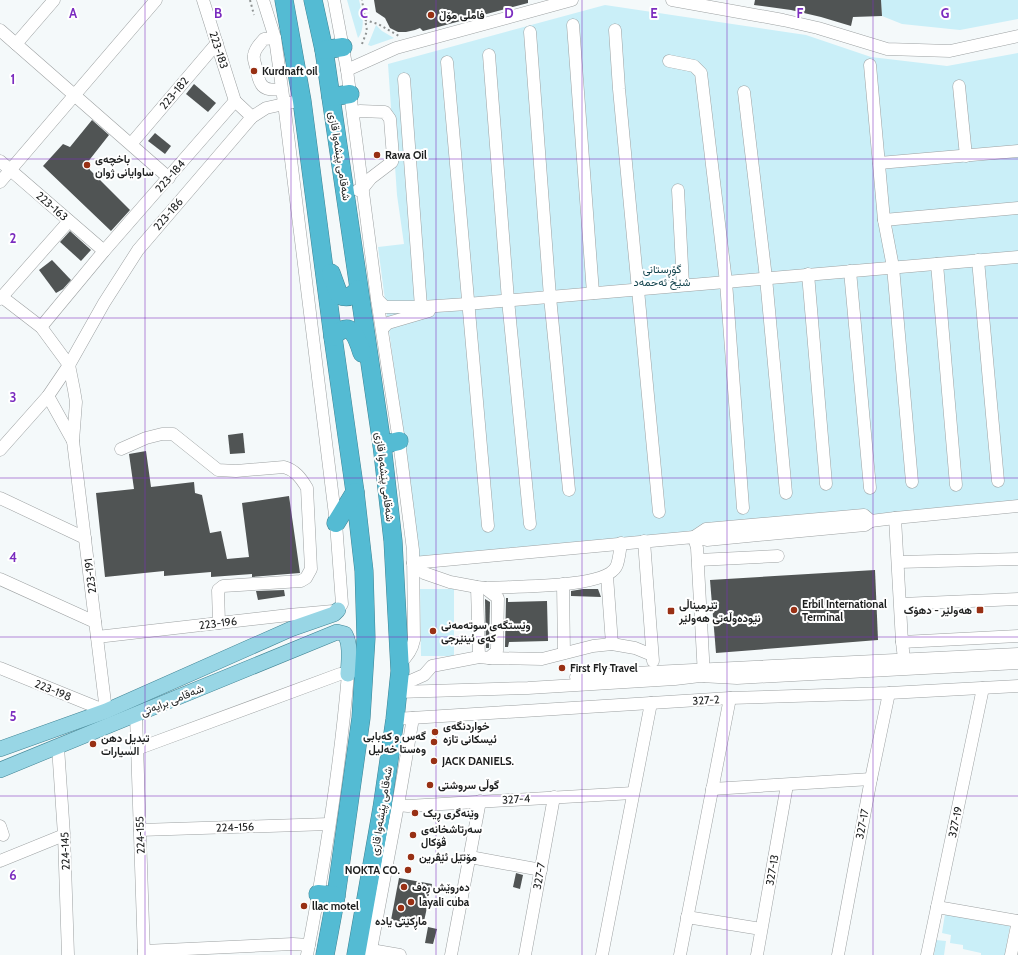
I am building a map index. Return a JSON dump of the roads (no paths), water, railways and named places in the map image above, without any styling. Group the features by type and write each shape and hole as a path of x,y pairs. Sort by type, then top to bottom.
{"highway":[{"path":"284,0 293,102 318,232 355,492 364,571 366,638 356,675 361,718 336,896 325,955"},
{"name":"شەقامی پێشەوا قازی","path":"313,0 324,50 382,445 393,541 400,663 398,689 404,718 382,808 368,890 366,953"},
{"path":"324,50 343,47"},
{"path":"331,97 350,94"},
{"path":"318,232 339,295 349,297 358,289"},
{"path":"333,337 342,330 348,329 352,331 357,338 372,382"},
{"path":"382,445 399,441"},
{"path":"336,523 355,492"},
{"path":"368,890 379,913"},
{"path":"318,894 336,896"}],"main road":[{"name":"شەقامی برایەتی","path":"0,750 106,711 291,630 334,614 338,610"},
{"name":"شەقامی برایەتی","path":"0,770 337,632 344,634 349,644 356,675"},
{"path":"185,677 194,691"}],"street":[{"path":"16,44 54,0"},
{"path":"0,182 156,0"},
{"name":"223-183","path":"203,0 236,101"},
{"path":"263,0 275,38 281,89 293,102 336,523 342,599 342,604 338,610"},
{"path":"334,0 347,70 377,300 399,441 413,562 414,640 410,652 400,663"},
{"path":"347,70 396,48 572,0"},
{"path":"672,0 783,20 824,30 887,49 950,51 1018,36"},
{"path":"573,25 593,293"},
{"path":"0,30 169,178"},
{"path":"615,30 619,89 659,512"},
{"path":"530,32 550,297 569,490"},
{"path":"275,38 264,39 256,49 253,56 258,80 264,88 271,91 281,89"},
{"name":"223-182","path":"130,144 217,43"},
{"path":"489,55 508,300 530,524"},
{"path":"669,61 694,66 701,73 726,282 743,508"},
{"path":"446,62 488,526"},
{"path":"870,65 884,220 893,267 912,482"},
{"path":"404,79 421,307"},
{"path":"958,86 966,156"},
{"path":"744,92 766,278 786,493"},
{"path":"236,101 252,117"},
{"name":"223-184","path":"41,327 104,251 236,101"},
{"name":"223-186","path":"0,450 48,396 69,365 104,303 138,250 252,117 266,108 293,102"},
{"path":"346,198 363,188 371,178 392,162 393,157 390,119 384,112 360,111 352,113"},
{"path":"879,163 1018,151"},
{"name":"223-163","path":"0,161 104,251"},
{"path":"678,190 683,285"},
{"path":"884,220 1018,208"},
{"path":"69,221 1,298 41,327 69,365 76,402 73,441"},
{"path":"377,300 386,307 421,307 467,304 1018,256"},
{"path":"978,260 998,482"},
{"path":"936,264 956,485"},
{"path":"850,271 870,488"},
{"path":"808,274 826,484"},
{"path":"382,329 388,324 416,314 467,304"},
{"path":"48,396 73,441"},
{"path":"121,449 157,435 173,434 218,470 236,471 284,467 291,469 301,478 307,488 311,569 306,578 301,581 223,586 218,590 219,623"},
{"name":"223-191","path":"73,441 106,711"},
{"path":"0,498 85,538"},
{"path":"413,562 694,537 706,529 864,515 871,521 1018,506"},
{"path":"895,518 902,642 905,665"},
{"path":"694,537 696,541 698,560 704,672"},
{"path":"644,541 654,676"},
{"path":"413,562 424,573 450,582 481,587 563,584 594,580 607,576 616,567 621,543"},
{"path":"698,560 778,556"},
{"path":"898,562 1018,559"},
{"path":"607,576 612,644"},
{"path":"0,579 95,622"},
{"path":"563,584 564,653"},
{"path":"481,587 484,658"},
{"path":"481,587 498,598 497,651 484,658"},
{"path":"901,604 1018,599"},
{"name":"223-196","path":"97,637 338,610"},
{"path":"902,642 1018,636"},
{"path":"398,689 424,675 432,666 484,658 542,659 593,646 612,644 635,648 652,655"},
{"path":"905,665 1018,654"},
{"path":"398,689 528,688 704,672 905,665 1018,663"},
{"name":"223-198","path":"0,668 106,711"},
{"path":"137,749 340,674 356,675 343,733 308,950 293,944 144,953"},
{"name":"327-2","path":"404,718 730,698 890,693 1018,686"},
{"name":"327-19","path":"927,955 983,688"},
{"name":"327-17","path":"838,955 871,780 890,693"},
{"path":"680,955 730,698"},
{"path":"602,955 651,703"},
{"name":"224-155","path":"136,715 144,953"},
{"path":"400,955 366,953 379,913 398,806 404,718"},
{"name":"224-145","path":"58,747 64,835 68,955"},
{"path":"712,789 871,780"},
{"name":"327-13","path":"757,955 787,785"},
{"name":"327-4","path":"398,806 633,793"},
{"name":"327-7","path":"525,955 554,797"},
{"path":"451,955 480,801"},
{"name":"224-156","path":"140,830 329,824"},
{"path":"0,861 64,835"},
{"path":"470,857 541,870"},
{"path":"937,907 1018,921 1011,955"},
{"path":"687,917 761,929"}],"place":[{"name":"فاملی مۆڵ","path":"431,15"},
{"name":"Kurdnaft oil","path":"254,71"},
{"name":"Rawa Oil","path":"377,155"},
{"name":"باخچەی ساوایانی ژوان","path":"87,165"},
{"name":"Erbil International Terminal","path":"794,610"},
{"name":"هەولێر - دهۆک","path":"980,610"},
{"name":"تێرمیناڵی نێودەوڵەتی هەولێر","path":"671,611"},
{"name":"وێستگەی سوتەمەنی کەی ئینێرجی","path":"433,631"},
{"name":"First Fly Travel","path":"562,668"},
{"name":"خواردنگەی ئیسکانی تازە","path":"435,732"},
{"name":"گەس و کەبابی وەستا خەلیل","path":"434,742"},
{"name":"تبديل دهن السيارات","path":"93,744"},
{"name":"JACK DANIELS.","path":"434,761"},
{"name":"گوڵی سروشتی","path":"430,785"},
{"name":"وێنەگری ڕیک","path":"415,813"},
{"name":"سەرتاشخانەی ڤۆکال","path":"413,835"},
{"name":"مۆتێل ئێڤرین","path":"411,857"},
{"name":"NOKTA CO.","path":"408,870"},
{"name":"دەروێش ڕەف","path":"404,887"},
{"name":"layali cuba","path":"411,902"},
{"name":"llac motel","path":"304,906"},
{"name":"ماڕکێتی یادە","path":"401,908"}],"park label":[{"name":"گۆڕستانی شێخ ئەحمەد","path":"662,275"}]}
